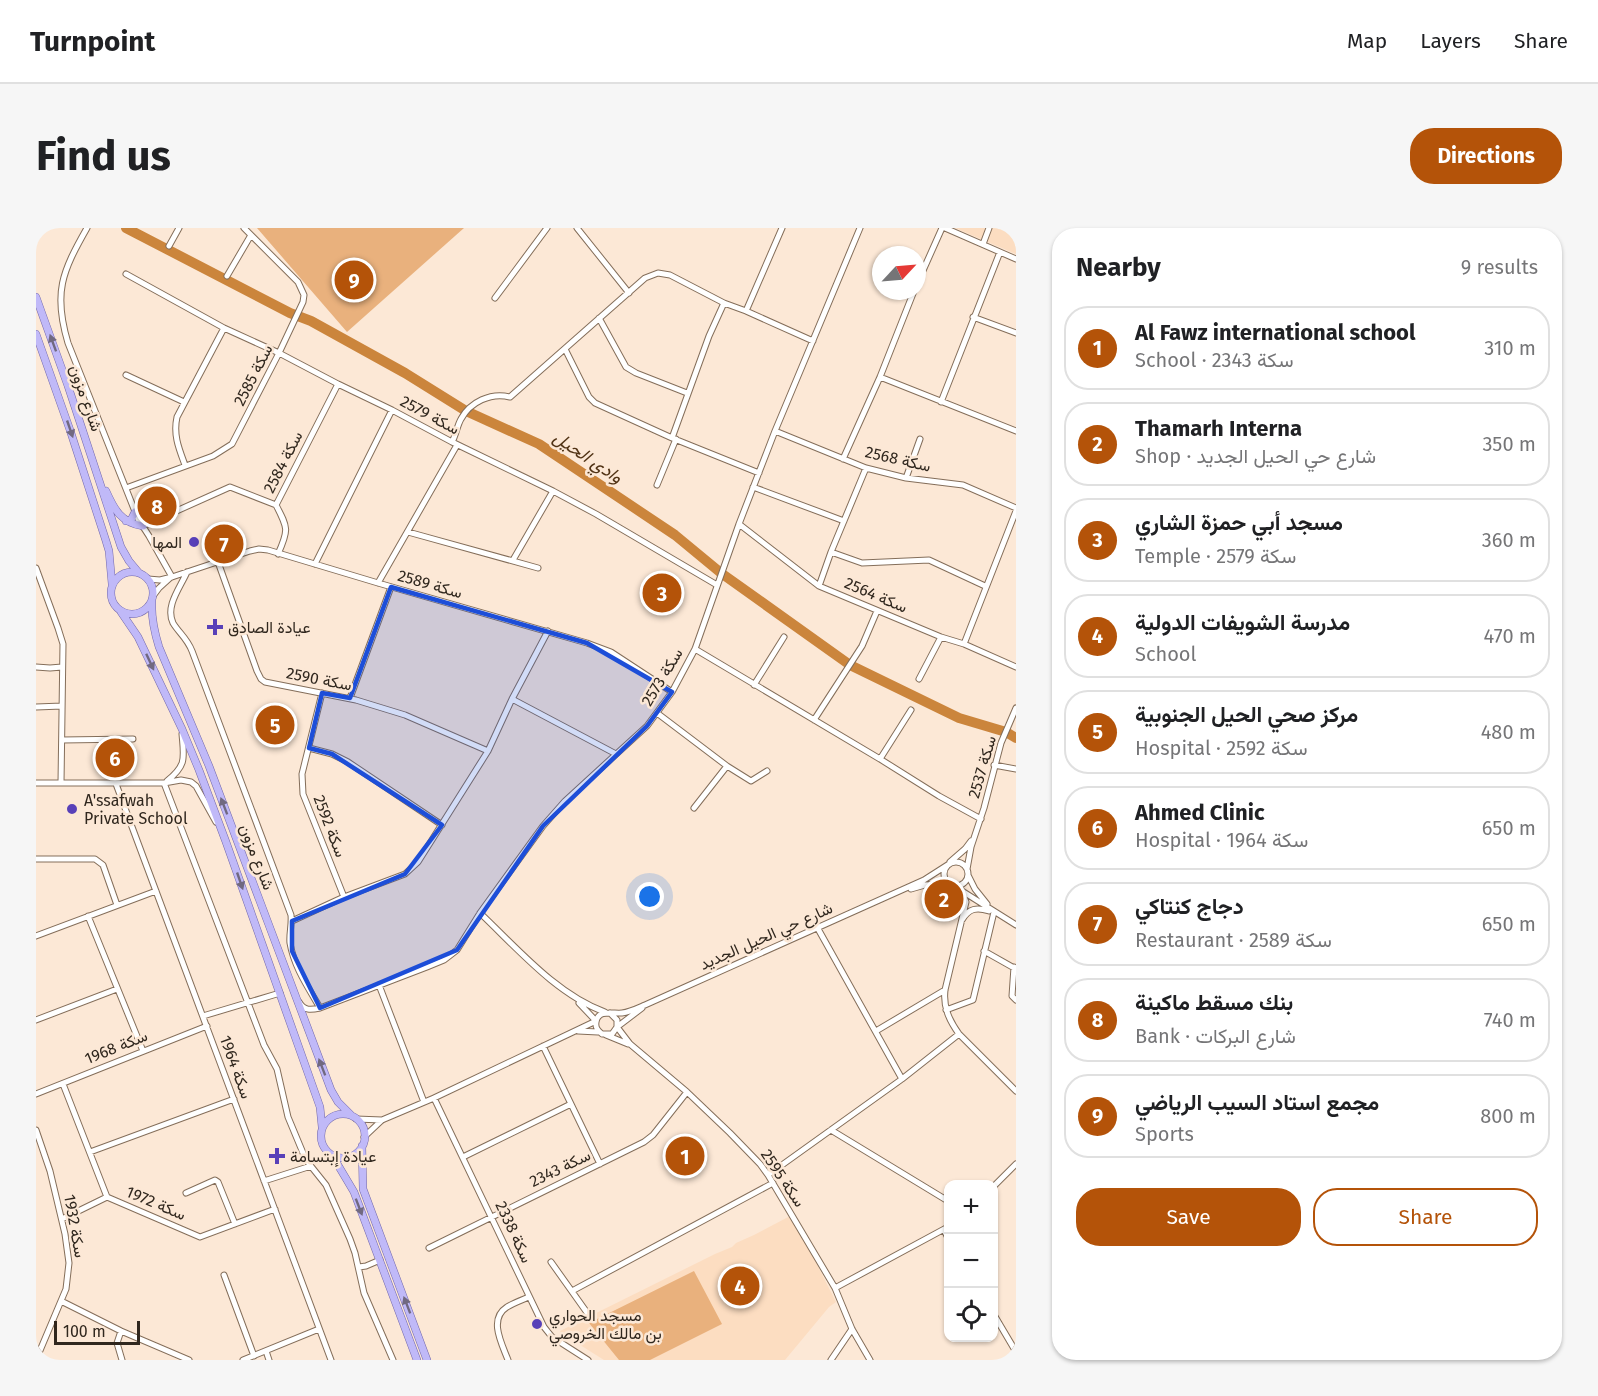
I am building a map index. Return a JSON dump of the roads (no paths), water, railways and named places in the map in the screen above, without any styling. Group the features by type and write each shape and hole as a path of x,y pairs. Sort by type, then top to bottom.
{"main road":[{"name":"شارع مزون","path":"36,297 121,547 139,573"},
{"name":"شارع مزون","path":"36,334 106,541 112,584"},
{"path":"93,460 111,502 120,516 134,525 143,526"},
{"path":"126,521 131,520 135,512"},
{"path":"139,573 148,579 153,590 153,599 148,608 142,612 128,615 121,612 113,603 112,584 121,575 139,573"},
{"name":"شارع مزون","path":"153,599 151,615 159,647 209,766 331,1090 338,1102 354,1118"},
{"name":"شارع مزون","path":"121,612 138,637 182,729 226,842 280,993 320,1107 322,1127"},
{"path":"417,1360 354,1192 332,1155 323,1146 322,1127 332,1117 345,1114 354,1118 364,1131 361,1164 363,1189 427,1360"},
{"path":"332,1155 346,1158 358,1152 362,1146"}],"street":[{"path":"87,228 66,267 61,289 62,321 68,343 135,512 171,577"},
{"path":"169,246 179,228"},
{"name":"سكة 2585","path":"126,488 213,456 232,444 303,302 304,295 298,282 244,228"},
{"path":"495,298 547,228"},
{"path":"577,228 629,293"},
{"path":"746,311 782,228"},
{"name":"سكة 2573","path":"320,1008 444,960 457,950 480,913 543,826 565,801 647,726 672,692 695,649 753,487 860,228"},
{"path":"926,265 943,228 1016,259"},
{"path":"982,244 989,228"},
{"path":"227,276 250,235"},
{"path":"941,402 1000,252"},
{"path":"378,583 455,443 460,422 466,411 473,405 494,396 510,397 645,278 658,273 670,275 724,303 813,341"},
{"name":"سكة 2579","path":"126,274 224,328 553,490 717,585"},
{"path":"843,459 880,377 910,300"},
{"path":"657,485 687,393 724,303"},
{"path":"973,317 1016,333"},
{"path":"599,318 626,367 687,393"},
{"path":"185,465 176,437 177,417 224,328"},
{"path":"565,349 589,397 595,403 759,473"},
{"path":"126,375 184,402"},
{"path":"880,377 1016,431"},
{"name":"سكة 2584","path":"278,554 286,530 285,522 276,505 338,384"},
{"path":"315,564 392,410"},
{"name":"سكة 2568","path":"775,431 866,468 906,478 963,485 1016,509"},
{"path":"906,478 920,439"},
{"path":"819,586 866,468"},
{"path":"143,526 230,487 276,505"},
{"path":"753,487 844,521"},
{"path":"513,560 553,490"},
{"path":"964,644 1016,509"},
{"name":"سكة 2564","path":"739,524 819,586 1016,667"},
{"path":"408,531 538,568"},
{"name":"سكة 2589","path":"148,579 160,580 240,554 259,549 268,550 587,643 611,652 672,692"},
{"path":"831,552 862,563 928,560 985,586"},
{"name":"سكة 2590","path":"218,562 261,679 269,683 350,698 405,716 488,751"},
{"path":"36,568 61,636 61,783"},
{"path":"187,572 173,599 170,614 192,651 292,921 290,940 295,962 320,1008"},
{"name":"سكة 2589","path":"153,599 171,577"},
{"path":"350,698 391,587"},
{"path":"814,720 862,646 877,610"},
{"path":"292,921 344,897 405,874 418,862 488,751 548,631"},
{"path":"754,685 784,637"},
{"path":"919,679 941,637"},
{"path":"695,649 981,819"},
{"path":"36,667 62,667"},
{"name":"سكة 2592","path":"322,693 302,774 303,794 344,897"},
{"path":"512,699 616,754"},
{"path":"36,707 62,706"},
{"name":"سكة 2537","path":"975,835 1001,743 1016,708"},
{"path":"880,759 911,710"},
{"path":"657,712 727,766 751,781 767,771"},
{"path":"165,783 176,774 184,759 182,729"},
{"path":"62,740 133,739"},
{"path":"309,748 332,754 348,762 442,825"},
{"path":"994,765 1016,769"},
{"path":"694,808 727,766"},
{"path":"36,783 116,784 165,783 185,780 196,786 226,842"},
{"path":"165,783 264,1045 277,1069 290,1123 303,1153 326,1185 350,1239 364,1293 393,1360"},
{"name":"سكة 1964","path":"116,784 331,1360"},
{"path":"897,892 924,880 949,863 965,849 975,835"},
{"path":"897,892 925,885 959,886 965,882 975,835"},
{"path":"36,859 95,859 103,865 117,905"},
{"path":"949,863 960,862 980,896 994,912"},
{"path":"949,863 944,872 945,879 950,885 1016,925"},
{"path":"959,889 966,902 945,990 946,1010 959,1034 1016,1091"},
{"path":"36,936 156,891"},
{"name":"شارع حي الحيل الجديد","path":"608,1013 623,1013 645,1005 897,892"},
{"path":"958,930 964,916 972,910 979,908 994,912"},
{"path":"946,1010 973,1000 994,912"},
{"path":"480,913 543,973 576,999 596,1021 596,1026 602,1034"},
{"path":"88,916 143,1051"},
{"path":"817,927 902,1079"},
{"path":"984,951 1015,968 1012,996 1016,1000"},
{"path":"379,985 424,1102"},
{"path":"36,1020 117,989"},
{"path":"293,989 302,1006 309,1010 320,1008"},
{"path":"876,1031 945,990"},
{"path":"203,1016 280,993"},
{"path":"573,1031 588,1030 612,1034 617,1027 617,1020 608,1013 576,999"},
{"name":"شارع حي الحيل الجديد","path":"617,1027 645,1005"},
{"path":"309,1034 307,1021 320,1008"},
{"path":"583,1026 588,1019 587,1011"},
{"path":"364,1137 382,1120 434,1098 596,1021 600,1015 608,1013"},
{"path":"623,1035 628,1020"},
{"name":"سكة 1968","path":"36,1094 207,1026"},
{"name":"سكة 2595","path":"617,1027 630,1044 687,1092 736,1138 768,1174 835,1288 852,1329 870,1360"},
{"name":"سكة 2595","path":"602,1034 630,1044"},
{"path":"768,1174 902,1079 959,1034"},
{"path":"543,1046 600,1164"},
{"name":"سكة 1972","path":"63,1084 107,1197 200,1237 275,1209"},
{"name":"سكة 2343","path":"429,1248 644,1142 653,1135 687,1092"},
{"name":"سكة 2338","path":"434,1098 548,1333 588,1360"},
{"path":"90,1152 234,1099"},
{"path":"463,1157 571,1104"},
{"path":"354,1118 382,1120"},
{"name":"سكة 1932","path":"36,1130 50,1171 62,1219 69,1263 69,1276 61,1301 36,1360"},
{"path":"831,1130 944,1199"},
{"path":"998,1182 1016,1164"},
{"path":"264,1181 311,1166"},
{"path":"186,1193 214,1180 218,1182 235,1224"},
{"path":"572,1291 773,1183"},
{"path":"62,1219 107,1197"},
{"path":"835,1288 944,1229"},
{"path":"359,1267 380,1260"},
{"path":"551,1262 588,1314"},
{"path":"224,1275 254,1356"},
{"path":"508,1360 497,1326 499,1316 506,1308 529,1297"},
{"path":"61,1301 121,1331 189,1360"},
{"path":"998,1321 1016,1352"},
{"path":"243,1360 319,1329"},
{"path":"831,1360 852,1329"},
{"path":"121,1331 117,1343 122,1360"},
{"path":"1010,1340 1016,1336"},
{"path":"266,1351 269,1360"}],"waterway":[{"name":"وادي الحيل","path":"126,228 290,313 311,321 405,373 466,411 539,444 675,535 721,573 850,665 959,718 1006,732 1016,738"}],"place":[{"name":"مجمع استاد السيب الرياضي","path":"354,280"},
{"name":"بنك مسقط ماكينة","path":"157,506"},
{"name":"المها","path":"194,542"},
{"name":"دجاج كنتاكي","path":"224,544"},
{"name":"مسجد أبي حمزة الشاري","path":"662,593"},
{"name":"عيادة الصادق","path":"215,627"},
{"name":"مركز صحي الحيل الجنوبية","path":"275,725"},
{"name":"Ahmed Clinic","path":"115,758"},
{"name":"A'ssafwah Private School","path":"72,809"},
{"name":"Thamarh Interna","path":"944,899"},
{"name":"عيادة إبتسامة","path":"277,1156"},
{"name":"Al Fawz international school","path":"685,1156"},
{"name":"مدرسة الشويفات الدولية","path":"740,1286"},
{"name":"مسجد الحواري بن مالك الخروصي","path":"537,1324"}]}
